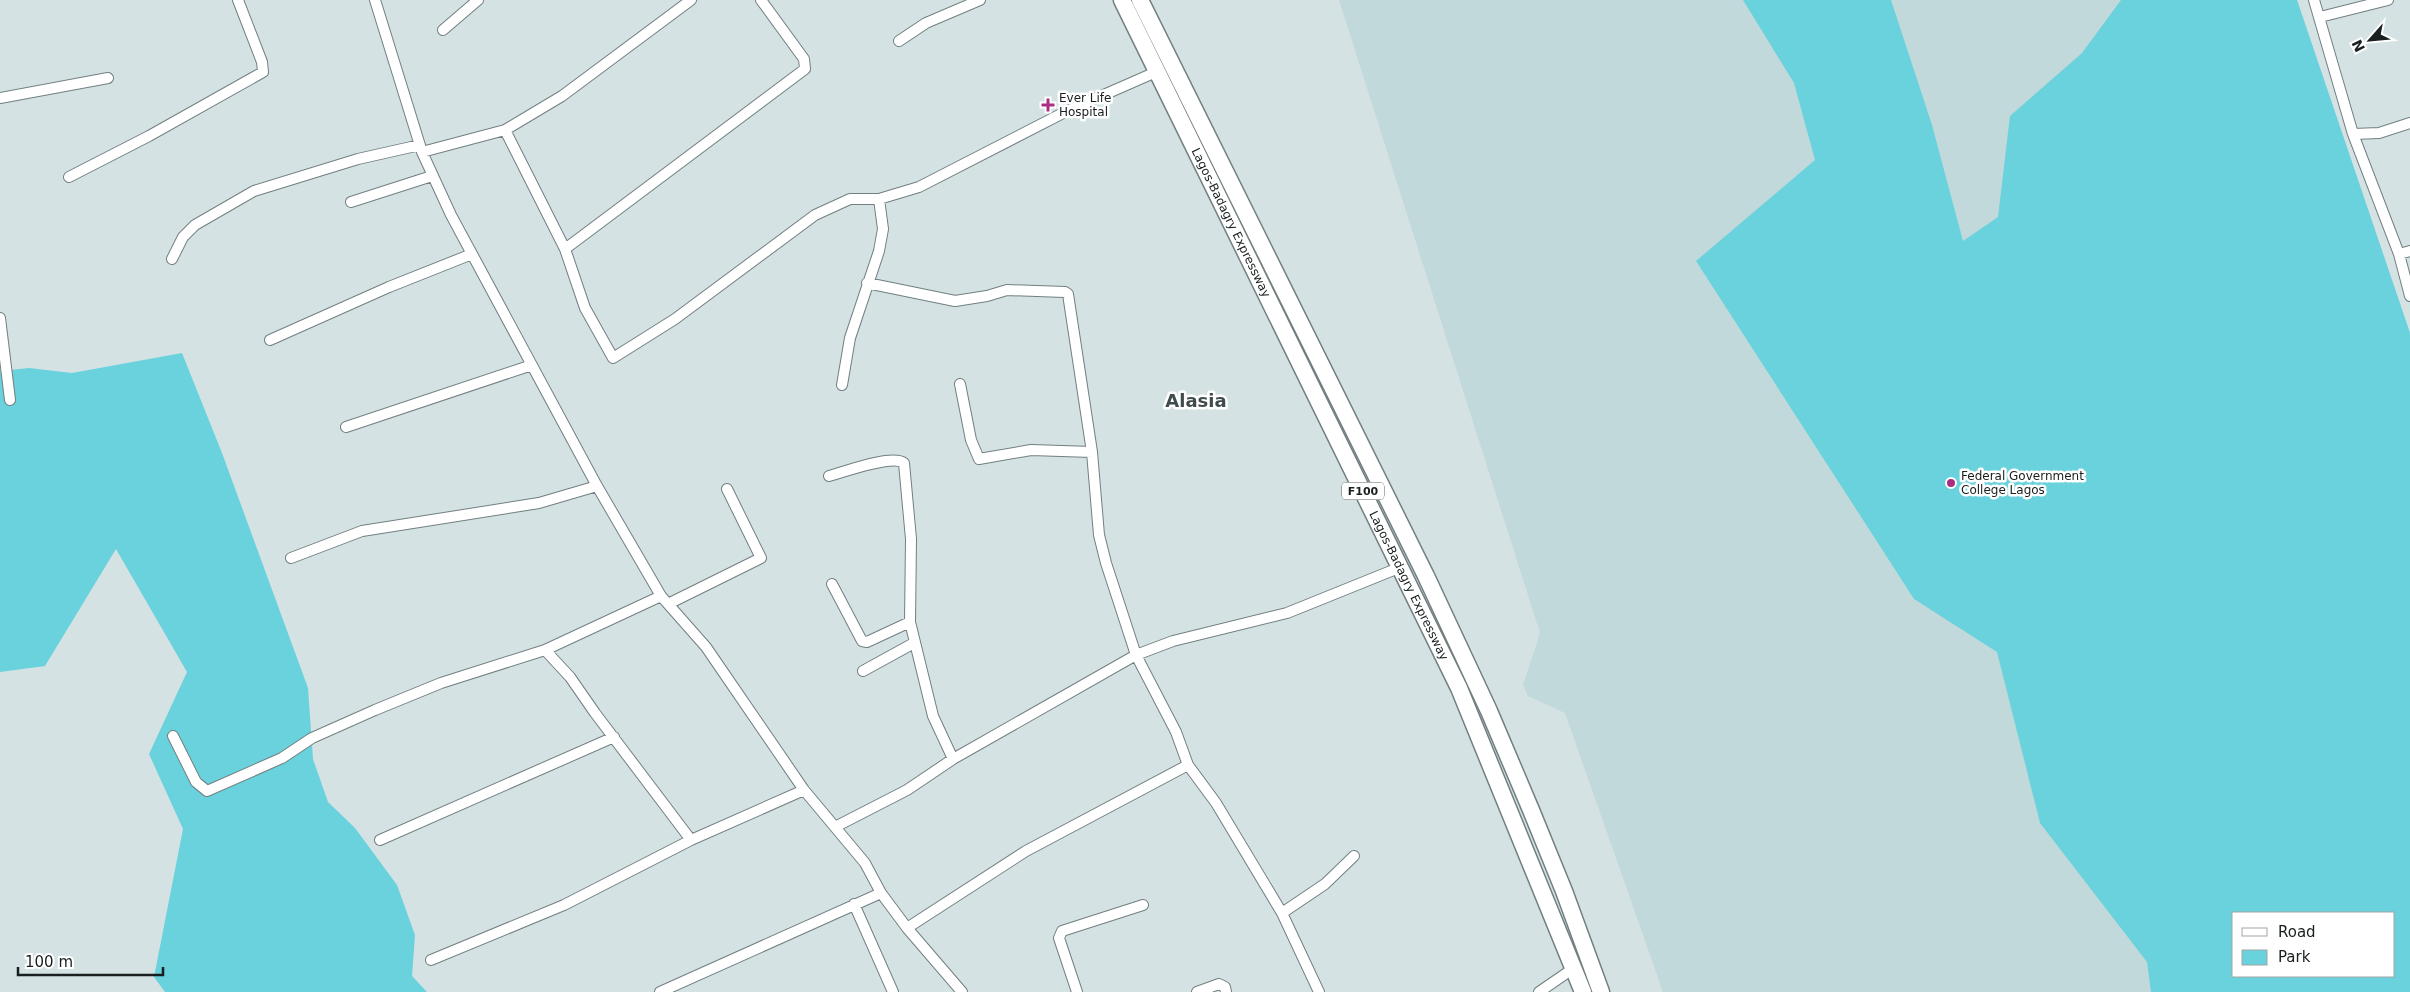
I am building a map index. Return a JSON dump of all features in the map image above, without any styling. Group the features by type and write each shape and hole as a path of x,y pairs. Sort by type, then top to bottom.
{"highway":[{"name":"Lagos-Badagry Expressway","path":"1122,0 1459,688 1583,992"},
{"name":"Lagos-Badagry Expressway","path":"1140,0 1426,576 1489,711 1564,891 1601,992"}],"street":[{"path":"69,177 149,136 263,72 262,62 238,0"},
{"path":"375,0 421,149 432,176 597,486 665,600 706,647 804,790 865,863 881,893 907,928 962,992"},
{"path":"443,30 478,0"},
{"path":"565,249 805,69 804,59 761,0"},
{"path":"899,41 926,23 980,0"},
{"path":"2314,0 2353,134 2399,254 2410,296"},
{"path":"2320,16 2388,0"},
{"path":"172,259 183,237 195,225 254,191 358,158 421,149 505,130 562,96 685,1"},
{"path":"505,130 565,249 585,308 613,358 683,313 815,215 850,199 879,199 919,187 1067,111 1156,72"},
{"path":"0,98 108,78"},
{"path":"2353,134 2379,132 2410,123"},
{"path":"351,202 432,176"},
{"path":"842,385 850,338 879,252 883,229 879,199"},
{"path":"2399,254 2410,251"},
{"path":"270,340 388,287 472,254"},
{"path":"867,283 955,302 1007,290 1065,292 1070,297 1092,452 1099,535 1106,564 1136,655 1176,732 1188,765 1216,803 1282,913 1319,992"},
{"path":"0,318 10,400"},
{"path":"346,427 532,365"},
{"path":"960,384 971,440 979,460 1031,450 1092,452"},
{"path":"829,476 880,462 898,460 904,463 911,539 910,622 932,716 953,759"},
{"path":"291,558 362,531 539,503 597,486"},
{"path":"173,736 196,782 207,791 282,758 312,738 375,710 441,683 545,650 760,558 727,489"},
{"path":"835,827 906,790 953,759 1136,655 1173,641 1287,613 1401,567"},
{"path":"832,584 862,641 867,642 910,622"},
{"path":"863,671 914,643"},
{"path":"545,650 570,677 691,840"},
{"path":"380,840 614,737"},
{"path":"907,928 1026,851 1188,765"},
{"path":"431,960 564,906 691,840 804,790"},
{"path":"1282,913 1325,884 1354,856"},
{"path":"660,992 881,893"},
{"path":"854,904 893,992"},
{"path":"1077,992 1059,938 1062,931 1143,905"},
{"path":"1539,992 1574,968"},
{"path":"1197,992 1220,984 1225,987 1226,992"}],"shaded area":[{"name":"Federal Government College Lagos","path":"1339,0 2297,0 2410,333 2410,992 1663,992 1565,713 1528,696 1523,685 1540,633"}],"green space":[{"path":"1743,0 1891,0 1932,125 1963,241 1998,217 2010,116 2082,53 2121,0 2297,0 2410,333 2410,992 2151,992 2147,962 2040,823 1997,652 1914,599 1696,261 1815,160 1794,83"},
{"path":"182,353 222,453 308,688 313,759 328,802 355,828 397,885 415,935 412,976 427,992 165,992 154,977 183,829 149,754 187,672 116,549 45,666 0,672 0,371 29,368 72,373"}],"place":[{"name":"Ever Life Hospital","path":"1048,105"},
{"name":"Federal Government College Lagos","path":"1951,483"}],"district":[{"name":"Alasia","path":"1196,401"}]}
